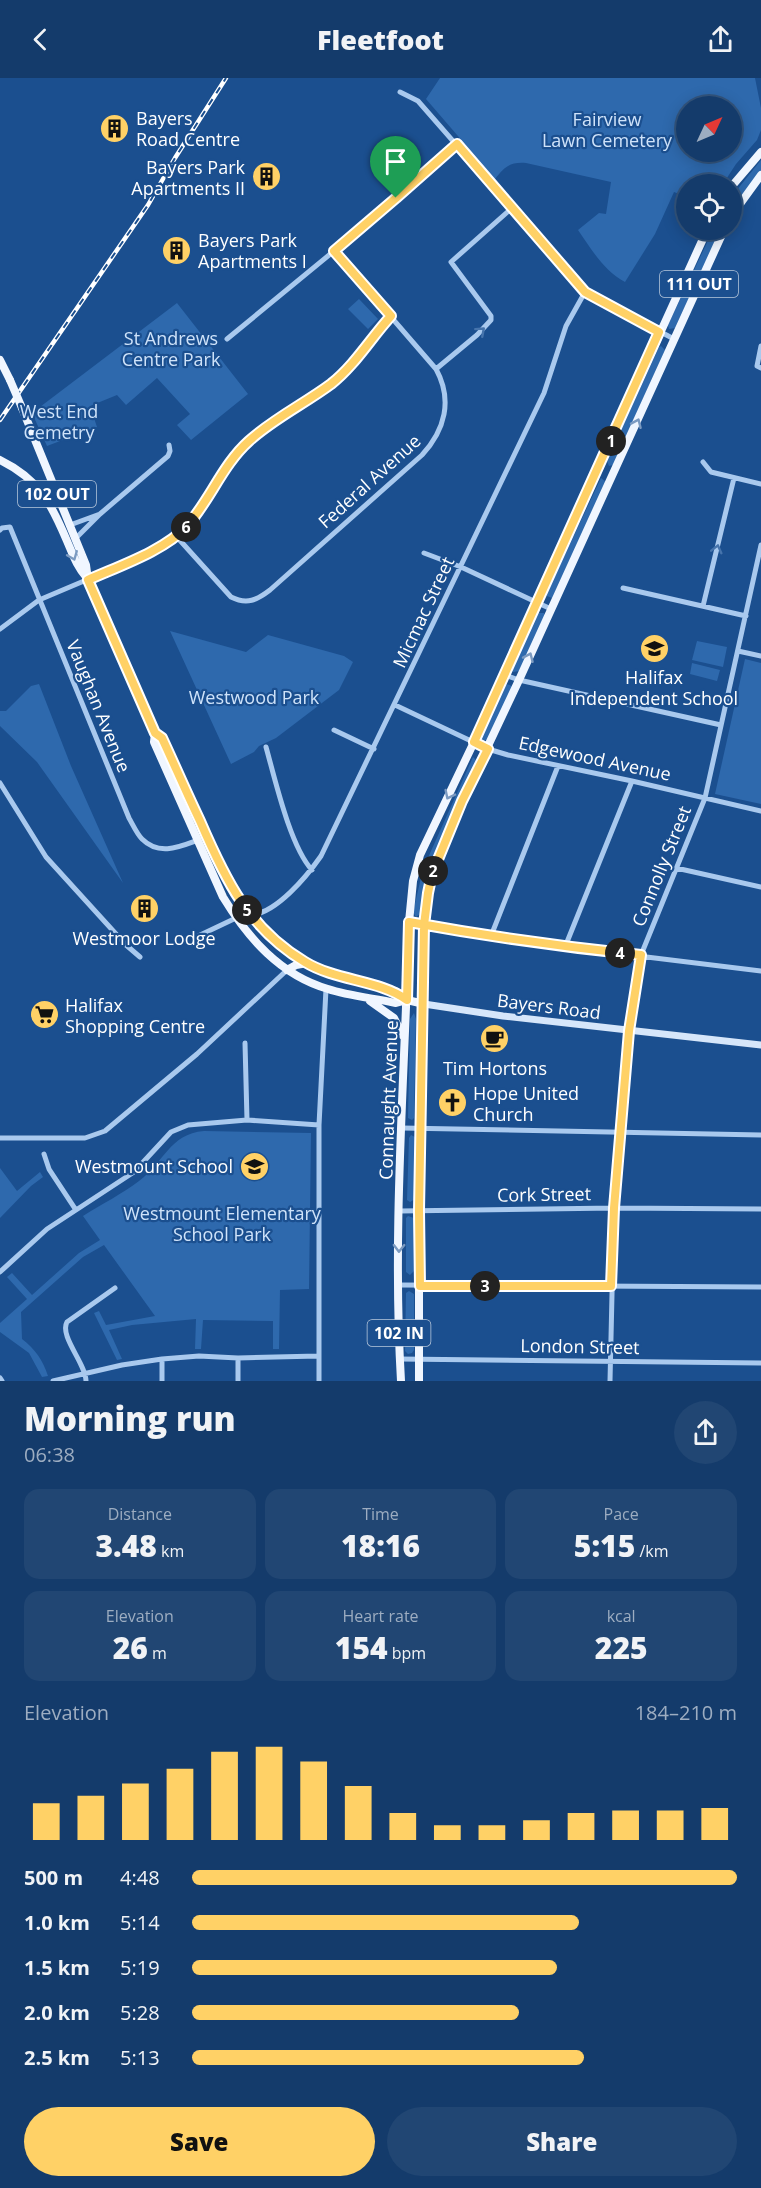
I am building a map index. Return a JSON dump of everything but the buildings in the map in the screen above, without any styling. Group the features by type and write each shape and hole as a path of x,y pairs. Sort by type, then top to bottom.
{"main road":[{"path":"742,174 760,152"},
{"path":"742,201 761,175"},
{"name":"Connaught Avenue","path":"401,1381 398,1285 409,922 413,881 420,855 538,604 702,240"},
{"name":"Connaught Avenue","path":"419,1381 419,1211 424,925 432,874 462,801 488,749 719,240"},
{"name":"Bayers Road","path":"0,360 70,525 86,565 88,580 155,733 154,742 223,897 236,918 266,954 287,970 326,989 396,1003 407,1000"},
{"name":"Bayers Road","path":"0,460 28,477 43,493 54,510 78,568 88,580"},
{"path":"598,469 613,476"},
{"name":"Bayers Road","path":"155,733 162,738 230,886 260,926 307,963 325,972 395,992 407,1000 424,1004 494,1015 761,1045"},
{"path":"260,926 269,945 266,954"},
{"path":"287,970 307,963"},
{"path":"360,996 383,1008 394,1018 406,1044"}],"street":[{"path":"400,92 418,101 585,292 674,339"},
{"path":"227,339 334,251 457,144"},
{"path":"436,369 477,335 491,320 451,262 512,208"},
{"name":"Federal Avenue","path":"176,536 231,597 245,602 259,599 433,444 442,427 445,408 445,393 436,369 334,251"},
{"name":"Micmac Street","path":"250,915 260,914 291,891 312,870 321,856 544,393 566,326 585,292"},
{"path":"0,629 39,600 136,559 176,536 191,521 246,443 337,379 354,362 391,316"},
{"path":"761,346 757,361 757,366 761,368"},
{"path":"75,539 100,514 168,456 169,445"},
{"path":"702,462 711,472 761,484"},
{"path":"703,606 734,478"},
{"path":"70,525 100,514"},
{"name":"Vaughan Avenue","path":"0,530 10,527 129,818 142,840 161,850 174,849 198,840"},
{"name":"Connolly Street","path":"610,1381 614,1208 629,1031 641,955 705,798 761,545"},
{"path":"424,553 461,567 551,609"},
{"path":"623,588 746,615"},
{"path":"738,651 761,656"},
{"path":"505,675 721,724"},
{"name":"Edgewood Avenue","path":"395,705 488,749 761,811"},
{"path":"334,730 374,748"},
{"path":"266,747 290,828 306,864 312,870"},
{"path":"491,936 558,766"},
{"path":"565,947 632,781"},
{"path":"0,783 46,856 126,945 140,957"},
{"path":"675,868 761,887"},
{"path":"196,937 236,918"},
{"path":"409,922 565,947 761,971"},
{"path":"0,1138 86,1138 105,1131 197,1054 287,970"},
{"path":"319,1381 319,1125 326,989"},
{"path":"245,1043 247,1120"},
{"path":"0,1272 47,1229 129,1176 166,1137 179,1127 247,1120 319,1125"},
{"path":"402,1128 761,1135"},
{"path":"44,1154 49,1169 76,1210"},
{"name":"Cork Street","path":"400,1211 614,1208 761,1209"},
{"path":"398,1285 761,1287"},
{"path":"86,1381 86,1373 66,1334 65,1326 116,1288"},
{"path":"53,1381 162,1359 199,1356 238,1358 318,1356"},
{"path":"238,1358 238,1381"},
{"path":"162,1359 162,1381"},
{"name":"London Street","path":"399,1359 761,1363"}],"green space":[{"name":"Fairview Lawn Cemetery","path":"440,78 755,78 761,108 761,130 757,140 742,157 742,96 676,96 676,162 738,162 730,174 676,174 676,193 674,192 655,234 625,282 604,266 578,230 599,213 606,214 611,182 526,163 508,166 495,179 426,99"},
{"path":"761,160 761,171 742,196 742,184"},
{"path":"708,240 715,240 675,328 669,329 668,325"},
{"path":"359,299 378,319 368,329 348,309"},
{"name":"St Andrews Centre Park","path":"177,303 248,394 191,440 177,425 190,414 157,378 126,405 117,395 90,406 97,427 47,446 32,413"},
{"path":"661,346 665,350 613,465 609,466 607,461"},
{"path":"601,478 606,482 552,598 547,596 547,593"},
{"path":"538,613 544,613 545,617 519,671 513,672 513,669"},
{"name":"Westwood Park","path":"170,631 246,652 268,635 344,656 353,662 339,690 276,738 231,764"},
{"path":"697,641 727,647 723,667 692,660"},
{"path":"745,659 761,663 761,804 715,794"},
{"path":"692,663 720,670 717,681 690,674"},
{"path":"39,684 71,766 123,883 37,762 0,726 0,711 6,711 31,686"},
{"path":"505,684 512,687 488,739 483,741 481,737"},
{"path":"473,757 476,760 429,868 420,914 416,917 413,912 423,869"},
{"path":"414,1013 416,1019 414,1118 412,1120 408,1118 410,1019"},
{"name":"Westmount Elementary School Park","path":"204,1131 311,1133 309,1289 280,1290 279,1349 273,1349 273,1321 203,1320 201,1349 195,1349 196,1319 132,1325 109,1330 122,1359 117,1360 94,1313 99,1311 106,1325 155,1316 104,1245 83,1257 21,1312 22,1339 35,1351 44,1365 48,1376 42,1377 29,1353 0,1332 0,1323 27,1299 7,1277 12,1273 32,1295 79,1253 100,1240 83,1216 119,1195 148,1174 175,1143 192,1133"},
{"path":"411,1135 415,1137 415,1199 410,1202 407,1200 409,1138"},
{"path":"0,1168 17,1191 40,1172 43,1177 0,1218"},
{"path":"408,1216 414,1218 414,1271 410,1275 406,1272 406,1218"},
{"path":"409,1291 414,1294 414,1350 408,1354 405,1351 406,1293"}],"railway":[{"path":"0,420 148,205 226,78"}],"place":[{"name":"Bayers Road Centre","path":"115,128"},
{"name":"Bayers Park Apartments II","path":"266,177"},
{"name":"Bayers Park Apartments I","path":"177,250"},
{"name":"Halifax Independent School","path":"654,648"},
{"name":"Westmoor Lodge","path":"144,909"},
{"name":"Halifax Shopping Centre","path":"44,1015"},
{"name":"Tim Hortons","path":"495,1039"},
{"name":"Hope United Church","path":"452,1103"},
{"name":"Westmount School","path":"254,1166"}],"route":[{"path":"396,198 334,251 391,316 354,362 331,384 260,431 246,443 191,521 176,536 136,559 88,580 155,733 162,738 230,886 260,926 304,962 347,980 395,992 407,1000 409,922 424,925 491,936 565,947 641,955 629,1031 614,1208 611,1286 420,1286 419,1211 424,925 428,893 437,860 462,801 488,749 474,742 659,332 585,292 457,144 396,198"}],"park label":[{"name":"West End Cemetry","path":"59,421"}]}
